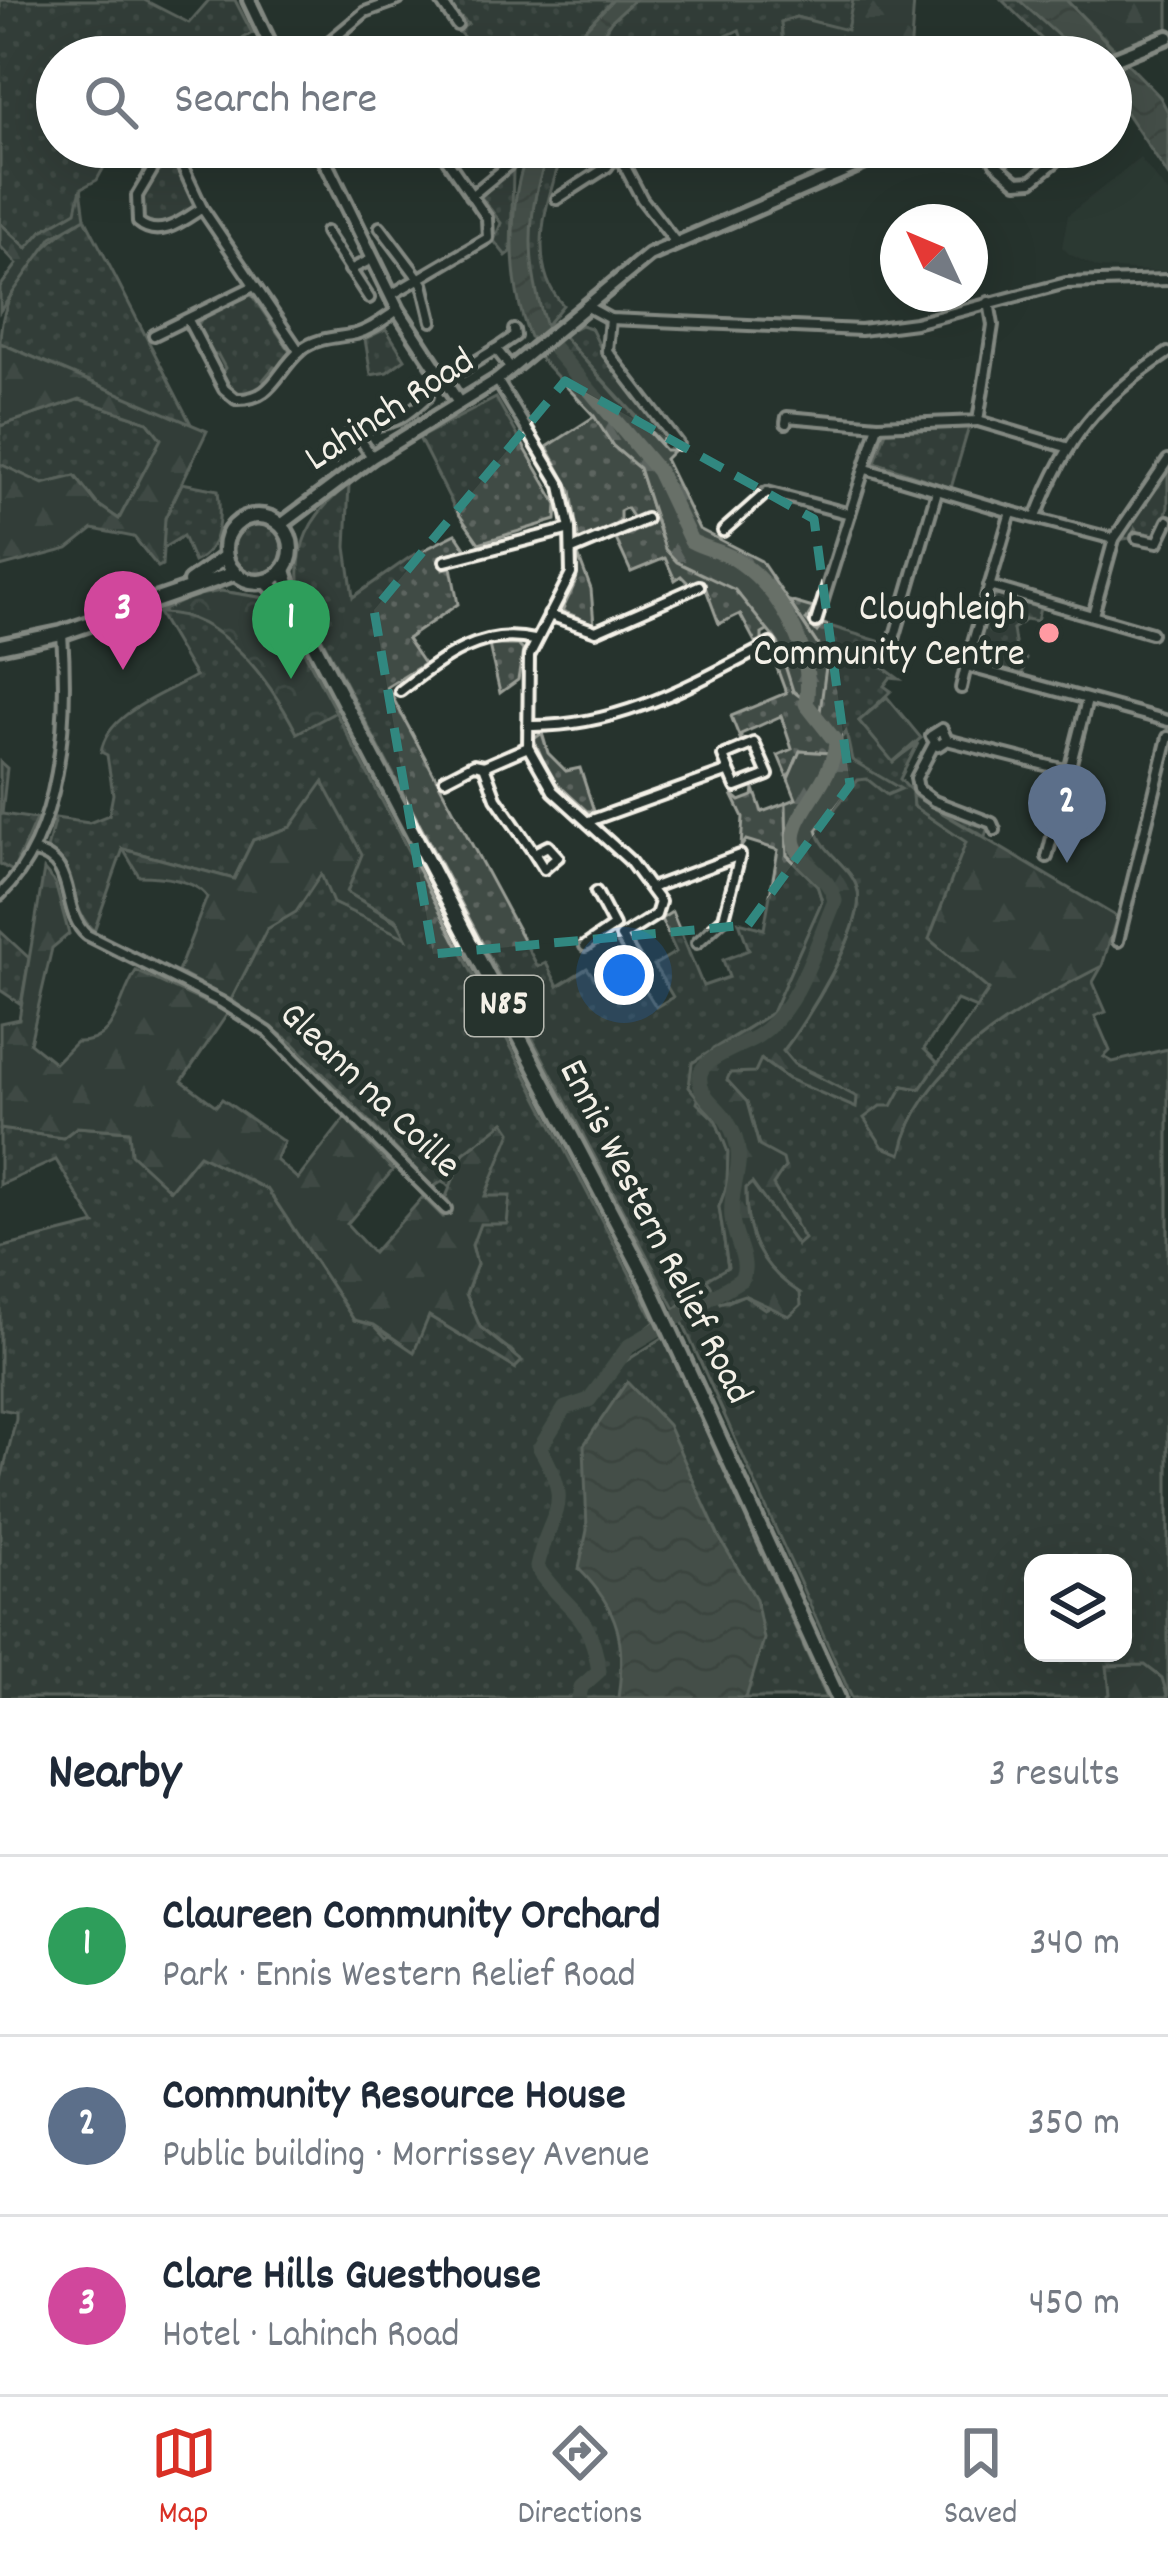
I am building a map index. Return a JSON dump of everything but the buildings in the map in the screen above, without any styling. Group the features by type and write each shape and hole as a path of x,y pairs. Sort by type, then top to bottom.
{"main road":[{"path":"249,0 266,36"},
{"path":"1132,52 1168,37"},
{"path":"328,168 390,296 459,403"},
{"name":"Lahinch Road","path":"281,525 372,457 497,380 584,304 674,241 849,168"},
{"path":"235,573 225,557 229,532 243,519 263,516 281,525"},
{"name":"N85","path":"281,525 290,542 284,570"},
{"path":"184,586 225,557"},
{"path":"0,646 62,634 184,586 235,573 266,581 284,570"},
{"name":"Ennis Western Relief Road","path":"284,570 297,612 680,1346 838,1698"},
{"name":"Ennis Western Relief Road","path":"266,581 297,612"}],"street":[{"path":"336,36 365,11 398,0"},
{"path":"440,0 457,25"},
{"path":"153,168 137,196 138,222 148,230 164,230 202,208"},
{"path":"182,168 195,184 202,208 299,351"},
{"path":"390,296 488,238 487,218 453,168"},
{"path":"472,196 506,168"},
{"path":"557,199 568,186 605,168"},
{"path":"628,168 642,199 674,241"},
{"path":"1001,168 1017,182 1032,182 1048,168"},
{"path":"380,226 420,280 432,321"},
{"path":"326,232 369,298"},
{"path":"350,270 370,260"},
{"path":"584,304 594,315 610,319 861,330 915,323 1066,283 1168,280"},
{"path":"154,335 254,286"},
{"path":"978,422 993,325 989,302"},
{"path":"188,320 224,389 236,399 254,400 267,392 299,351 321,339 375,327 398,310"},
{"path":"610,319 608,351 678,444"},
{"path":"462,370 515,336 514,330"},
{"path":"496,349 511,368"},
{"path":"1036,518 1066,446 1101,402 1168,352"},
{"path":"497,380 561,486 572,550 571,574 534,640 526,671 528,747 553,791 590,821 651,888 660,908 621,937"},
{"path":"332,458 355,431 368,423 396,420 428,396"},
{"path":"786,424 787,417 878,425 978,422 1066,446"},
{"path":"816,622 878,425"},
{"path":"355,431 372,457"},
{"path":"1093,615 1114,539 1168,460"},
{"path":"866,469 1114,539"},
{"path":"892,646 937,491"},
{"path":"723,531 767,492 850,514"},
{"path":"961,688 1011,512"},
{"path":"572,550 646,519"},
{"path":"1137,538 1159,542 1168,521"},
{"path":"446,561 570,529"},
{"path":"680,583 685,593"},
{"path":"549,615 596,631 699,586"},
{"path":"989,586 1151,633"},
{"path":"0,895 34,852 58,746 62,634"},
{"path":"400,691 454,651 496,638 534,640"},
{"path":"527,726 586,723 641,709 770,644"},
{"path":"966,665 1168,721"},
{"path":"1047,857 1087,700"},
{"path":"934,744 931,736 937,729 946,732 947,740"},
{"path":"1118,941 1168,737"},
{"path":"995,830 992,823 934,801 918,789 916,778 934,744 947,740 1069,771"},
{"path":"754,743 767,775 736,787 729,771 723,756 754,743"},
{"path":"445,779 528,747"},
{"path":"484,766 496,798 533,853"},
{"path":"590,821 729,771"},
{"name":"Gleann na Coille","path":"34,852 46,854 62,871 76,926 268,1032 440,1196 446,1209"},
{"path":"651,888 740,855 724,919 697,943"},
{"path":"596,892 642,972"},
{"path":"585,946 614,926"}],"highlighted area":[{"path":"565,381 814,519 850,785 748,925 433,954 374,610"}],"shaded area":[{"path":"1140,158 1168,193 1168,272 1098,268 1062,247 1068,215"}],"green space":[{"path":"0,0 144,0 189,23 209,0 235,0 252,33 247,36 36,36 36,168 104,168 97,180 82,188 77,211 42,231 27,248 0,223"},
{"path":"454,0 613,0 581,36 463,36 458,31 468,24 451,8"},
{"path":"634,0 853,0 847,31 796,17 781,22 782,36 741,36 739,30 726,36 601,36"},
{"path":"853,0 914,0 911,36 782,36 781,22 796,17 847,30"},
{"path":"1002,0 1019,0 1059,36 1039,36"},
{"path":"1066,0 1168,0 1168,28 1132,44 1132,36 1102,36"},
{"path":"159,168 178,168 184,184 192,185 194,207 158,228 145,223 139,202"},
{"path":"558,168 542,249 544,270 563,305 545,327 533,281 530,236 543,169"},
{"path":"513,171 511,252 506,256 494,241 501,223 481,197"},
{"path":"81,188 85,218 52,237 0,311 0,287 17,264 0,246 0,223 27,248 42,231 76,211"},
{"path":"85,218 192,426 0,343 7,305 26,270 53,241"},
{"path":"251,294 292,354 263,380 267,385 247,395 230,390 221,374 225,368 218,355 211,355 198,325 203,316"},
{"path":"581,325 591,328 604,355 665,435 661,443 562,335"},
{"path":"386,329 405,359 387,372 371,375 365,339"},
{"path":"562,335 665,450 674,450 665,459 699,529 761,561 827,659 820,712 793,691 778,643 735,590 677,562 665,549 639,468 613,446 594,416 538,356"},
{"path":"0,343 207,431 165,518 162,565 158,567 134,537 93,529 68,549 0,567 0,464 43,484 75,476 97,504 119,519 161,439 148,422 80,399 0,426"},
{"path":"496,398 557,504 556,520 479,543 454,507 419,438"},
{"path":"80,399 148,422 161,439 119,519 97,504 75,476 43,484 0,464 0,426"},
{"path":"595,416 613,446 639,468 661,538 735,589 769,630 762,634 762,642 756,644 740,614 719,624 703,581 691,586 681,576 675,580 665,558 631,572 616,539 648,526 648,514 633,518 626,508 620,511 620,526 579,543 571,491 547,447"},
{"path":"969,427 951,488 875,462 886,431"},
{"path":"1168,465 1168,507 1160,535 1142,536 1135,528 1131,538 1124,539 1126,527"},
{"path":"182,483 218,490 214,541 194,562 183,536 160,550 165,518"},
{"path":"349,484 346,547 353,597 410,557 456,534 466,549 440,556 443,569 451,567 458,604 407,639 424,664 387,687 538,967 546,963 558,986 587,968 601,987 622,972 632,986 640,981 656,1007 673,997 654,965 676,952 661,919 672,912 703,986 729,977 723,960 749,950 739,922 764,929 778,850 746,840 741,847 743,817 732,794 740,801 753,796 754,789 762,812 786,803 787,855 817,885 822,901 772,1013 713,1049 697,1103 716,1121 728,1152 727,1185 719,1207 728,1268 675,1309 301,599 299,563 307,534 323,508"},
{"path":"257,519 278,527 286,548 278,569 257,577 236,569 228,548 236,527"},
{"path":"578,555 591,589 594,624 562,611 576,581"},
{"path":"221,591 265,598 281,608 655,1322 614,1355 618,1366 664,1337 827,1698 0,1698 0,1484 16,1412 0,1409 0,1248 95,1224 56,1160 0,1185 0,1129 63,1138 77,1127 129,1131 170,1190 199,1155 268,1190 354,1320 374,1325 386,1338 429,1316 515,1368 513,1352 480,1327 466,1294 477,1264 472,1245 480,1223 507,1223 485,1197 510,1132 505,1123 464,1153 451,1189 443,1181 433,1187 293,1043 231,1000 267,929 296,911 322,873 333,903 405,936 397,920 346,892 324,783 291,827 253,840 234,879 123,849 94,931 80,911 64,868 47,849 55,818 89,823 109,815 113,794 107,755 101,752 114,726 139,706 195,676 158,613 188,598"},
{"path":"221,591 265,598 281,608 336,712 297,733 259,673 224,637 181,615 158,613 193,596"},
{"path":"998,595 1040,608 1037,621 1026,619 1013,629 1017,656 1026,659 1022,675 984,665 976,657 990,600"},
{"path":"789,601 813,608 806,620 817,632 823,624 885,643 876,650 877,663 899,679 890,678 884,686 891,691 859,721 893,761 918,743 900,779 919,799 972,818 971,824 988,826 985,837 913,796 913,806 967,842 989,989 976,1008 957,1000 924,1049 938,1063 920,1089 903,1086 901,1153 912,1120 953,1063 1010,1018 1102,966 1093,982 1106,1012 1095,1016 1110,1051 1104,1057 1113,1062 1168,1049 1168,1698 852,1698 681,1319 717,1300 728,1302 744,1295 765,1309 800,1293 764,1261 748,1220 746,1187 752,1182 796,1244 795,1220 772,1185 785,1167 759,1146 747,1102 726,1080 730,1073 760,1059 788,1079 818,1075 794,1064 783,1051 819,998 843,951 858,908 858,892 817,830 858,780 867,778 836,742 830,753 800,751 788,779 778,755 792,749 781,716 741,734 741,741 731,716 786,693 774,660 784,655 793,691 827,659"},
{"path":"489,645 518,645 523,650 518,680 500,693"},
{"path":"887,697 921,738 893,762 859,721"},
{"path":"846,732 852,760 901,789 887,795 867,779 858,780 817,830 855,883 858,908 831,974 783,1051 794,1064 857,1097 856,1108 788,1079 761,1059 755,1072 730,1073 727,1080 747,1102 759,1146 783,1159 785,1167 773,1185 804,1239 797,1245 752,1183 746,1188 746,1205 757,1248 774,1272 800,1293 801,1305 789,1316 744,1295 720,1303 707,1279 728,1267 719,1207 727,1185 728,1152 716,1121 689,1087 692,1063 772,1013 822,901 817,885 787,855 786,803 796,799 788,779 800,751 830,753"},
{"path":"542,733 548,753 566,771 580,768 594,811 587,811 550,777 534,739"},
{"path":"0,762 7,768 2,814 36,819 13,871 0,864"},
{"path":"323,782 362,854 347,892 398,923 406,938 333,903 321,874 296,912 267,929 231,1000 178,972 207,897 185,882 139,876 123,849 234,879 253,840 291,827"},
{"path":"912,795 1117,917 1102,966 1010,1018 953,1064 912,1121 901,1154 883,1147 864,1118 880,1106 892,1106 903,1086 920,1089 989,990 929,939 966,842 913,806"},
{"path":"44,870 55,883 69,934 52,948 30,1043 55,1063 76,1042 100,1036 114,1019 136,971 228,1013 182,1081 216,1106 222,1099 284,1142 276,1160 298,1179 345,1118 393,1170 347,1224 373,1253 423,1197 443,1217 452,1208 446,1197 464,1153 504,1122 511,1132 485,1196 510,1196 507,1224 480,1224 472,1245 477,1264 466,1294 480,1327 522,1361 515,1368 429,1316 414,1352 374,1325 354,1320 268,1190 199,1155 170,1190 131,1154 129,1131 77,1127 63,1138 0,1129 0,1023 19,1019"},
{"path":"0,931 29,958 21,1004 0,990"},
{"path":"1145,1665 1162,1678 1168,1698 1105,1698 1110,1694 1107,1666"}],"water":[{"path":"613,0 634,0 601,36 581,36"},
{"path":"1019,0 1066,0 1101,36 1059,36"},
{"path":"1132,68 1168,112 1168,175 1132,121"},
{"path":"523,168 543,168 531,248 538,298 554,349 530,337 517,293 513,241"},
{"path":"627,1382 668,1425 719,1537 756,1599 764,1639 746,1698 618,1698 617,1628 604,1599 579,1569 587,1530 584,1445"}],"waterway":[{"path":"542,334 658,471 691,541 735,559 780,604 805,663 806,704 836,742 827,773 794,836 800,855 828,884 835,901 813,955 796,992 773,1023 708,1063 700,1075 702,1089 727,1121 738,1148 732,1218 744,1265 742,1279 629,1346 589,1400 565,1408 540,1448 558,1497 537,1567 583,1621 599,1671 581,1687 579,1698"}],"place":[{"name":"Cloughleigh Community Centre","path":"1049,633"},
{"name":"Clare Hills Guesthouse","path":"123,670"},
{"name":"Claureen Community Orchard","path":"291,679"},
{"name":"Community Resource House","path":"1067,863"}]}
